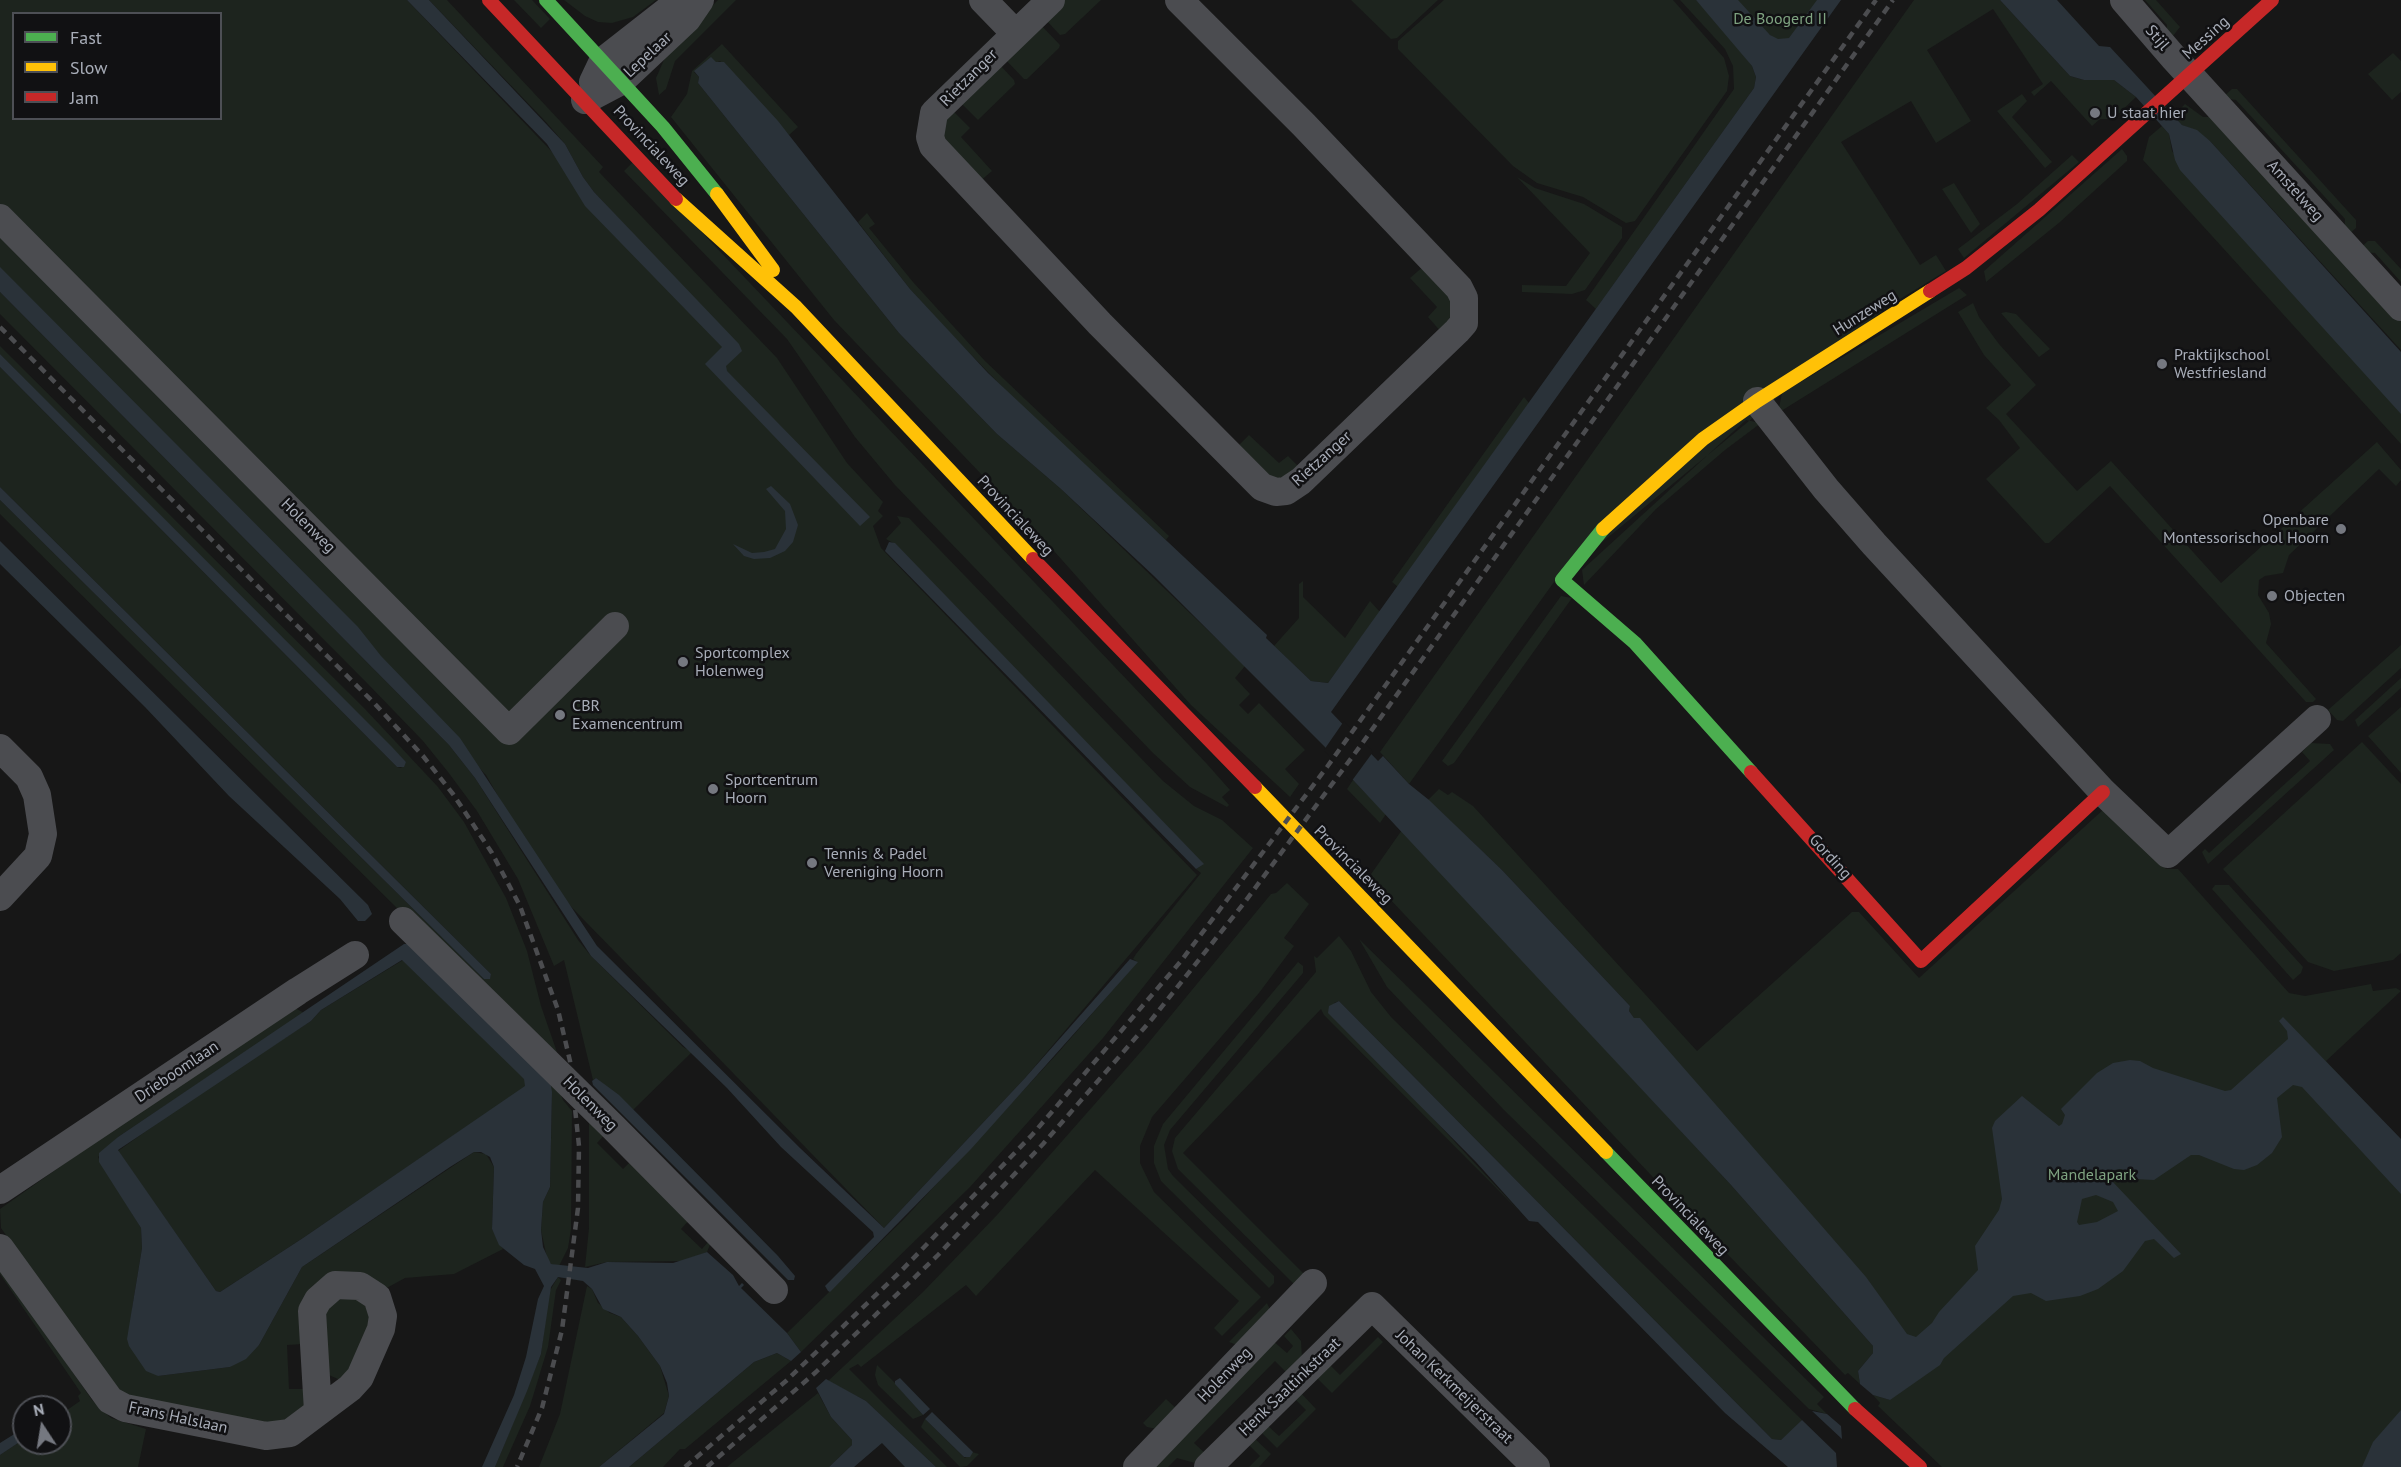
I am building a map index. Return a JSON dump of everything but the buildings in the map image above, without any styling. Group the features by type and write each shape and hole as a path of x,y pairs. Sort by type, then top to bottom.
{"main road":[{"name":"Provincialeweg","path":"489,0 678,200 796,307 1064,592 1398,934 1749,1302 1913,1467"},
{"name":"Provincialeweg","path":"546,0 698,168 759,249 796,307"},
{"name":"Messing","path":"2179,84 2272,0"},
{"name":"Hunzeweg","path":"1562,580 1599,532 1703,439 1757,401 1958,273 2039,210 2179,84"},
{"name":"Gording","path":"1562,580 1635,643 1921,961 2103,792"},
{"name":"Provincialeweg","path":"1890,1443 1920,1467"}],"street":[{"name":"Lepelaar","path":"585,100 681,0"},
{"name":"Lepelaar","path":"612,71 687,19 700,0"},
{"path":"983,0 1015,33"},
{"name":"Rietzanger","path":"1051,0 934,113 930,137 933,146 1100,324 1262,487 1276,492 1286,491 1301,482 1457,331 1464,323 1464,298 1459,288 1312,133 1179,0"},
{"name":"Stijl","path":"2124,0 2179,84"},
{"name":"Amstelweg","path":"2179,84 2401,307"},
{"name":"Holenweg","path":"0,218 509,731 615,626"},
{"path":"1757,401 1830,494 2103,792 2168,854 2317,719"},
{"path":"0,748 29,777 41,809 43,834 38,856 0,897"},
{"name":"Holenweg","path":"402,921 614,1128 774,1290"},
{"name":"Drieboomlaan","path":"0,1190 355,955"},
{"name":"Frans Halslaan","path":"0,1248 110,1400 125,1408 266,1436 290,1432 318,1411"},
{"name":"Holenweg","path":"1137,1467 1313,1283"},
{"name":"Henk Saaltinkstraat","path":"1208,1467 1372,1306"},
{"name":"Johan Kerkmeijerstraat","path":"1372,1306 1536,1467"}],"green space":[{"name":"Sportcomplex Holenweg","path":"0,0 407,0 742,351 594,192 565,144 546,122 429,0 447,0 603,167 599,172 777,358 847,463 883,502 878,511 883,516 873,526 881,548 1197,875 1025,1078 884,1228 548,883 486,775 0,279"},
{"path":"514,0 532,0 550,19 541,28"},
{"path":"564,0 656,0 633,17 612,23 598,22 585,16"},
{"path":"718,0 736,0 675,61 666,89 659,95 656,78 667,53"},
{"path":"1064,0 1101,0 1065,34 1060,35 1045,19"},
{"path":"1351,0 1438,0 1397,38 1391,39"},
{"path":"1444,0 1673,0 1724,58 1729,76 1727,91 1635,221 1626,223 1583,197 1537,183 1513,166 1398,49 1398,41"},
{"path":"1680,0 1696,0 1722,27 1752,66 1756,77 1754,88 1596,309 1586,300 1734,89 1733,66 1725,49"},
{"name":"De Boogerd II","path":"1729,0 1825,0 1784,47"},
{"path":"1914,0 2000,0 2070,76 2084,80 2114,80 2136,97 2113,119 2100,119 2092,126 2051,81 2034,96 2031,92 2043,84 1993,9 1927,50 1971,121 1936,143 1911,101 1841,142 1920,265 1936,255 1946,271 1887,307 1554,582 1409,784 1380,752"},
{"path":"2145,0 2156,0 2180,27 2169,41 2167,25"},
{"path":"1040,24 1060,45 1027,79 1024,79 1003,57"},
{"path":"722,44 798,127 789,135 720,61 694,72 699,77 698,83 899,333 997,434 1061,489 1245,666 1235,678 1250,694 1239,705 1248,714 1259,703 1305,750 1285,769 1299,784 1290,797 1191,705 1046,542 834,320 671,117 687,94 692,71"},
{"path":"2393,53 2401,61 2401,92 2392,100 2368,74"},
{"path":"998,63 1015,84 978,120 959,101"},
{"path":"2232,89 2237,89 2356,220 2356,228 2347,236 2344,232 2345,219 2236,100 2222,98"},
{"path":"2022,94 2027,101 2012,117 2052,162 2045,168 1997,111"},
{"path":"2185,104 2203,117 2215,117 2401,321 2401,350 2210,141 2197,131 2182,125 2173,116"},
{"path":"951,109 970,128 961,137 992,171 979,182 944,146 943,119"},
{"path":"2162,126 2169,134 2172,151 2401,413 2401,444 2143,160 2149,137"},
{"path":"2122,149 2127,156 2127,161 2060,222 1986,282 1984,271"},
{"path":"2072,155 2079,162 1964,258 1958,249 2017,204"},
{"path":"634,161 1207,764 1230,790 1222,797 1229,805 1227,807 1190,787 1153,753 895,485 855,437 787,339 624,171"},
{"path":"1517,177 1535,188 1584,204 1622,227 1622,238 1585,290 1572,294 1522,292 1522,285 1566,286 1590,253"},
{"path":"1954,183 1980,224 1971,233 1942,189"},
{"path":"867,213 875,224 869,228 913,282 985,361 1169,536 1166,540 1019,404 949,332 910,289 858,222"},
{"path":"2368,241 2375,241 2401,269 2401,282 2375,253 2361,252 2359,249"},
{"path":"1425,265 1449,289 1457,310 1442,333 1428,317 1437,307 1410,278"},
{"path":"1959,288 1967,295 1778,413 1782,393"},
{"path":"0,292 449,745 475,778 578,940 591,956 683,1047 692,1052 633,1110 596,1078 593,1080 564,960 554,966 518,879 477,811 448,772 423,741 367,683 0,314"},
{"path":"1973,303 1979,317 1999,344 2036,385 2006,414 2077,491 2111,461 2221,583 2377,442 2401,470 2401,480 2396,486 2379,469 2289,555 2283,573 2265,576 2259,580 2258,595 2269,613 2271,624 2266,643 2316,699 2313,702 2306,702 2110,486 2049,543 2045,543 1986,479 2020,448 1999,420 1986,408 2011,385 1984,355 1958,312"},
{"path":"2001,313 2016,314 2050,349 2039,357"},
{"path":"0,346 365,709 438,787 464,822 506,898 527,951 541,1006 559,1058 412,923 0,514 0,500 484,979 490,978 491,974 0,487 0,367 397,767 401,768 406,762 40,395 0,354"},
{"path":"1524,397 1529,403 1398,587 1392,582"},
{"path":"1746,420 1761,423 1725,450 1656,509 1584,585 1582,570"},
{"path":"1249,435 1279,463 1288,456 1302,470 1274,480 1235,449"},
{"path":"897,516 909,518 1163,781 1194,806 1222,820 1253,848 1103,1038 970,1187 801,1352 787,1333 904,1219 1057,1054 1137,962 1133,959 1136,954 1201,873 1196,869 1203,864 895,544 886,539 901,523"},
{"path":"1303,581 1303,597 1345,638 1370,601 1380,612 1328,683 1311,681 1274,646 1299,618 1299,584"},
{"path":"1561,596 1572,598 1454,763 1448,766 1442,761"},
{"path":"2401,645 2401,668 2343,721 2337,720 2328,710"},
{"path":"2401,678 2401,688 2358,727 2355,720"},
{"path":"2401,707 2401,773 2368,736"},
{"path":"2362,742 2401,784 2401,953 2393,960 2334,971 2308,962 2223,869"},
{"path":"2311,743 2330,744 2334,750 2208,864 2202,852 2205,849 2209,853 2310,761 2302,752"},
{"path":"1353,780 1386,814 1380,823 1347,789"},
{"name":"Mandelapark","path":"1439,789 1448,795 1452,792 1473,806 1697,1051 1852,912 1859,912 1919,978 2105,808 2112,811 2166,869 2178,869 2289,993 2305,996 2371,984 2373,991 2396,988 2401,991 2326,1061 2401,1140 2401,1467 1942,1467 1878,1406 1880,1403 1873,1395 1890,1400 1900,1352 1634,1018 1629,1011 1630,1006 1502,870 1428,800"},
{"path":"1402,830 1731,1185 1873,1346 1873,1353 1858,1371 1860,1384 1848,1373 1845,1375 1668,1193 1369,877"},
{"path":"1287,883 1309,904 1284,938 1294,946 1259,993 1152,1117 1140,1146 1140,1163 1154,1192 1261,1297 1222,1336 1214,1328 1239,1301 1095,1170 976,1296 966,1285 861,1367 858,1364 849,1369 947,1467 936,1467 866,1401 828,1381 923,1292 997,1215 1145,1047 1271,894 1276,893"},
{"path":"2215,885 2229,885 2303,967 2301,973 2293,980 2212,889"},
{"path":"1339,936 1351,951 1371,992 1391,1017 1802,1420 1794,1429 1781,1440 1772,1439 1339,1001 1334,1003 1428,1113 1520,1212 1324,1015 1321,1009 1183,1153 1307,1277 1298,1288 1178,1169 1172,1151 1175,1138 1316,972 1314,956 1317,958"},
{"path":"1359,939 1824,1397 1817,1404 1827,1414 1809,1409 1504,1110 1387,987"},
{"path":"403,960 559,1090 563,1100 572,1111 571,1229 568,1248 559,1266 551,1264 547,1258 541,1230 543,1202 550,1187 552,1092 525,1087 303,1238 220,1292 216,1291 118,1151 194,1097 311,1021 321,1010"},
{"path":"1298,962 1303,966 1303,973 1170,1130 1164,1145 1168,1169 1173,1176 1274,1276 1274,1283 1269,1288 1161,1181 1154,1163 1154,1146 1163,1124"},
{"path":"295,1008 304,1013 118,1137 98,1157 141,1228 142,1248 132,1309 158,1376 230,1367 259,1345 302,1267 474,1152 486,1154 494,1167 492,1229 503,1249 454,1274 405,1278 383,1290 350,1275 304,1344 287,1345 289,1389 306,1389 304,1408 277,1426 133,1402 112,1386 1,1228 0,1209 112,1130"},
{"path":"589,1111 608,1131 597,1143 623,1169 635,1157 693,1216 681,1229 702,1249 714,1235 707,1252 682,1261 607,1262 585,1267 589,1228"},
{"path":"0,1267 92,1400 111,1418 146,1429 138,1467 0,1467 0,1455 12,1447 12,1455 72,1455 72,1407 80,1401 78,1396 81,1393 0,1274"},
{"path":"558,1277 561,1280 556,1290 548,1347 530,1406 503,1467 495,1467 541,1354 549,1292"},
{"path":"587,1286 592,1289 598,1303 610,1313 621,1317 638,1336 660,1366 669,1396 664,1413 599,1467 539,1467 560,1414"},
{"path":"348,1293 371,1308 368,1339 342,1379 338,1379 329,1375 323,1309"},
{"path":"1267,1303 1271,1312 1237,1345 1229,1342"},
{"path":"1291,1329 1301,1341 1302,1359 1288,1374 1275,1361 1194,1443 1207,1455 1195,1463 1177,1458 1168,1467 1149,1467 1272,1340 1287,1353 1293,1346 1284,1336"},
{"path":"1378,1337 1383,1342 1332,1393 1314,1375 1327,1362 1340,1375"},
{"path":"777,1353 791,1361 685,1449 680,1449 663,1467 629,1467 754,1362"},
{"path":"877,1365 923,1415 913,1419 878,1385 875,1375"},
{"path":"1299,1391 1316,1409 1277,1448 1259,1430 1266,1424 1279,1436 1306,1410 1293,1397"},
{"path":"818,1393 831,1417 852,1440 852,1445 829,1467 727,1467"},
{"path":"1166,1399 1177,1409 1157,1429 1147,1427 1143,1423"},
{"path":"925,1419 965,1458 972,1452 979,1454 967,1466 960,1467 921,1427"},
{"path":"1253,1437 1271,1454 1259,1467 1249,1467 1260,1456 1247,1443"}],"shaded area":[{"path":"407,0 429,0 565,144 594,192 739,344 742,351 726,366 727,371 870,517 860,526 705,364 722,347 585,206 547,144"},
{"path":"1696,0 1738,0 1770,35 1778,39 1789,38 1817,0 1841,0 1331,712 1378,761 1383,756 1409,784 1429,800 1502,870 1630,1006 1629,1011 1634,1018 1640,1018 1866,1277 1907,1334 1916,1337 1932,1323 1939,1312 1978,1270 1975,1246 1999,1210 2002,1199 1992,1128 1995,1121 2022,1096 2059,1126 2065,1115 2061,1109 2097,1073 2113,1063 2130,1060 2140,1061 2153,1068 2225,1091 2231,1090 2288,1039 2287,1031 2279,1021 2283,1017 2401,1139 2401,1194 2302,1087 2293,1085 2277,1098 2282,1137 2272,1153 2257,1165 2244,1170 2234,1169 2199,1155 2191,1155 2154,1180 2135,1179 2122,1169 2114,1170 2111,1180 2181,1254 2174,1258 2154,1239 2145,1241 2123,1271 2098,1289 2080,1296 2046,1301 2031,1293 2013,1296 1944,1358 1940,1365 1890,1400 1873,1395 1860,1384 1858,1371 1873,1353 1873,1346 1731,1185 1340,766 1325,747 1154,576 1061,489 997,434 899,333 698,83 699,77 694,71 711,57 716,62 724,62 778,121 910,289 988,373 1267,635 1266,638 1311,681 1328,683 1754,88 1756,77 1752,66","holes":["2096,1195 2113,1202 2118,1211 2097,1222 2079,1225 2077,1222 2082,1199"]},
{"path":"2000,0 2057,0 2099,46 2110,47 2182,125 2197,130 2210,141 2401,352 2401,414 2180,170 2175,160 2169,134 2136,97 2114,80 2084,80 2070,76"},
{"path":"0,267 358,627 381,656 460,738 597,946 800,1148 884,1228 1025,1078 1130,959 1138,962 971,1149 830,1292 828,1291 825,1286 874,1237 873,1232 781,1147 727,1088 591,956 475,778 449,745 0,292"},
{"path":"0,354 392,747 406,762 404,767 397,767 0,367"},
{"path":"771,486 790,504 798,525 793,542 785,551 770,558 754,559 744,556 733,544 752,553 775,549 786,529 785,511 766,489"},
{"path":"0,487 491,974 490,979 484,979 0,500"},
{"path":"0,541 368,905 372,914 365,921 358,921 340,899 229,796 145,707 0,564"},
{"path":"889,542 895,543 1204,864 1196,869 885,551"},
{"path":"404,944 409,944 550,1080 552,1092 550,1187 543,1202 541,1230 543,1247 551,1264 588,1268 607,1262 673,1263 707,1252 733,1275 739,1286 742,1283 744,1285 741,1288 787,1333 801,1352 791,1361 777,1353 754,1362 629,1467 599,1467 664,1414 669,1396 667,1383 660,1366 621,1317 603,1309 592,1289 583,1281 558,1277 551,1287 541,1354 527,1391 495,1467 482,1467 514,1395 526,1357 538,1299 544,1286 535,1269 524,1265 499,1245 492,1229 494,1167 490,1157 481,1152 474,1152 302,1267 259,1345 246,1359 230,1367 158,1376 146,1371 129,1346 127,1339 142,1248 141,1228 99,1162 99,1153 118,1137","holes":["402,960 524,1079 525,1086 303,1238 220,1292 216,1291 118,1150 311,1021 321,1010"]},
{"path":"1339,1001 1772,1439 1781,1440 1802,1420 1836,1453 1837,1467 1788,1467 1725,1413 1538,1222 1529,1221 1476,1162 1328,1013 1329,1006"},
{"path":"596,1078 619,1095 778,1256 795,1276 794,1280 788,1280 593,1085 592,1081"},
{"path":"900,1378 930,1409 923,1415 895,1384 895,1381"},
{"path":"826,1379 866,1401 936,1467 905,1467 882,1443 854,1467 829,1467 852,1445 852,1440 831,1417 816,1388"},
{"path":"2401,1410 2401,1467 2362,1467 2373,1442"},
{"path":"1812,1411 1827,1414 1841,1426 1842,1439"},
{"path":"932,1412 973,1452 970,1457 964,1457 925,1419"},
{"path":"12,1436 12,1447 0,1455 0,1443"}],"pier":[{"path":"1344,721 1373,752 1351,782 1324,750"}],"railway":[{"path":"685,1467 786,1381 902,1270 1032,1135 1181,961 1327,767 1876,0"},
{"path":"707,1467 816,1372 938,1255 1043,1144 1152,1019 1244,903 1361,745 1893,0"},
{"path":"0,327 375,704 423,756 453,794 492,853 520,906 558,1010 570,1061 579,1146 578,1208 562,1330 542,1408 517,1467"}],"traffic: fast":[{"path":"546,0 663,127 717,194"},
{"path":"1603,529 1562,580 1635,643 1751,772"},
{"path":"1606,1152 1855,1409"}],"traffic: slow":[{"path":"717,194 773,270"},
{"path":"676,199 796,307 1033,559"},
{"path":"1603,529 1703,439 1757,401 1930,291"},
{"path":"1255,787 1606,1152"}],"traffic: jam":[{"path":"489,0 676,199"},
{"path":"1930,291 1966,268 2039,210 2272,0"},
{"path":"1033,559 1255,787"},
{"path":"1751,772 1921,961 2103,792"},
{"path":"1855,1409 1920,1467"}],"place":[{"name":"U staat hier","path":"2095,113"},
{"name":"Praktijkschool Westfriesland","path":"2162,364"},
{"name":"Openbare Montessorischool Hoorn","path":"2341,529"},
{"name":"Objecten","path":"2272,596"},
{"name":"Sportcomplex Holenweg","path":"683,662"},
{"name":"CBR Examencentrum","path":"560,715"},
{"name":"Sportcentrum Hoorn","path":"713,789"},
{"name":"Tennis & Padel Vereniging Hoorn","path":"812,863"}]}
